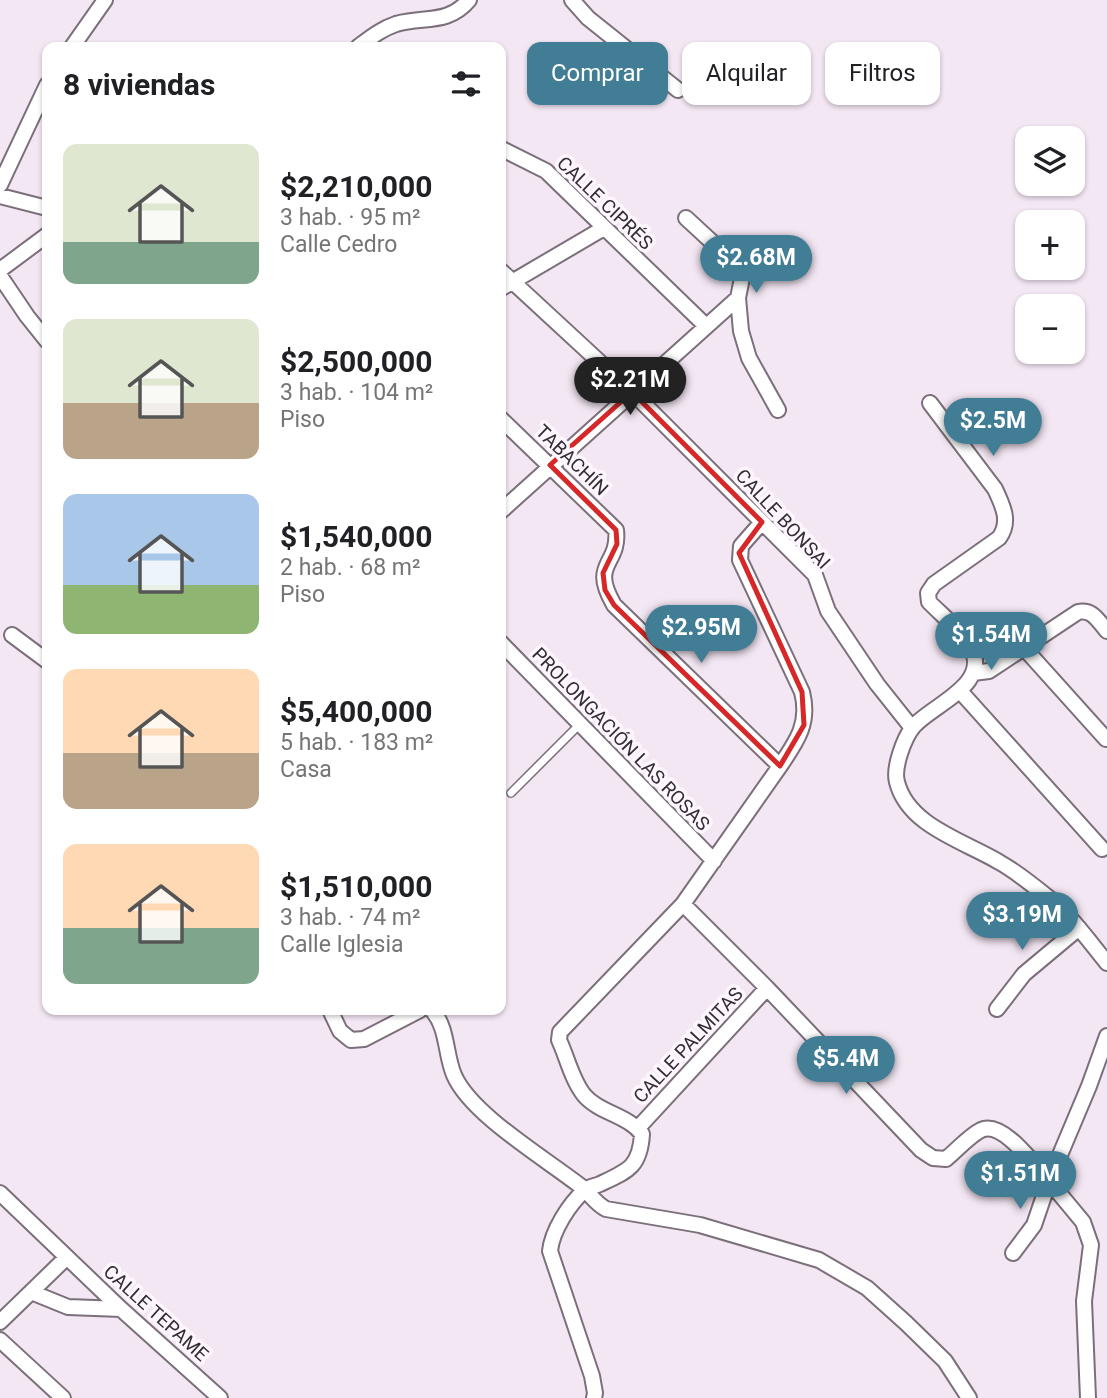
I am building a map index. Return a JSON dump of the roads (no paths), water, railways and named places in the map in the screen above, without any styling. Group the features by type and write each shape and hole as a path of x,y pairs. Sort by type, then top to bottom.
{"street":[{"path":"75,42 104,0"},
{"path":"365,42 382,29 400,23 453,14 469,0"},
{"path":"572,0 588,18 678,90"},
{"path":"0,185 42,98"},
{"name":"CALLE CIPRÉS","path":"506,151 546,171 706,326"},
{"path":"0,196 42,207"},
{"path":"686,218 738,266 742,278 738,298 741,331 748,358 778,410"},
{"path":"507,286 604,228"},
{"path":"0,270 42,240"},
{"path":"0,276 42,335"},
{"name":"CALLE BONSAI","path":"507,286 632,392 815,575 828,611 877,684 912,728"},
{"path":"506,506 738,298"},
{"path":"930,403 995,489 1006,520 1005,530 999,538 934,584 928,593 929,601 970,645 975,659 973,673 960,691 912,728 897,760 896,781 908,805 928,824 1000,862 1026,880 1079,928 1107,962"},
{"name":"TABACHÍN","path":"506,424 615,530 617,544 603,573 605,590 614,606 780,766"},
{"path":"594,1398 592,1376 550,1251 552,1237 559,1223 585,1190 625,1173 636,1162 642,1134 638,1128 583,1094 559,1040 560,1032 682,904 715,861 795,744 804,725 806,707 802,692 740,560 741,546 762,522"},
{"path":"973,673 989,671 1078,612 1093,613 1107,631"},
{"path":"12,635 42,657"},
{"name":"PROLONGACIÓN LAS ROSAS","path":"506,648 715,861"},
{"path":"1025,649 1106,739"},
{"path":"960,691 1102,849"},
{"path":"682,904 767,988 921,1150 933,1158 946,1159 982,1129 996,1129 1010,1138 1083,1222 1091,1245 1084,1301 1088,1398"},
{"path":"997,1009 1024,974 1079,928"},
{"name":"CALLE PALMITAS","path":"638,1128 767,988"},
{"path":"332,1015 340,1031 351,1040 364,1039 410,1015"},
{"path":"436,1015 440,1019 454,1076 470,1098 520,1142 585,1190 600,1206 700,1224 819,1260 844,1273 867,1288 945,1360 969,1398"},
{"path":"1013,1253 1034,1225 1107,1036"},
{"name":"CALLE TEPAME","path":"0,1193 121,1309 220,1398"},
{"path":"0,1322 67,1257"},
{"path":"31,1292 68,1307 121,1309"},
{"path":"0,1340 63,1398"}],"lane":[{"path":"511,793 580,724"}]}
